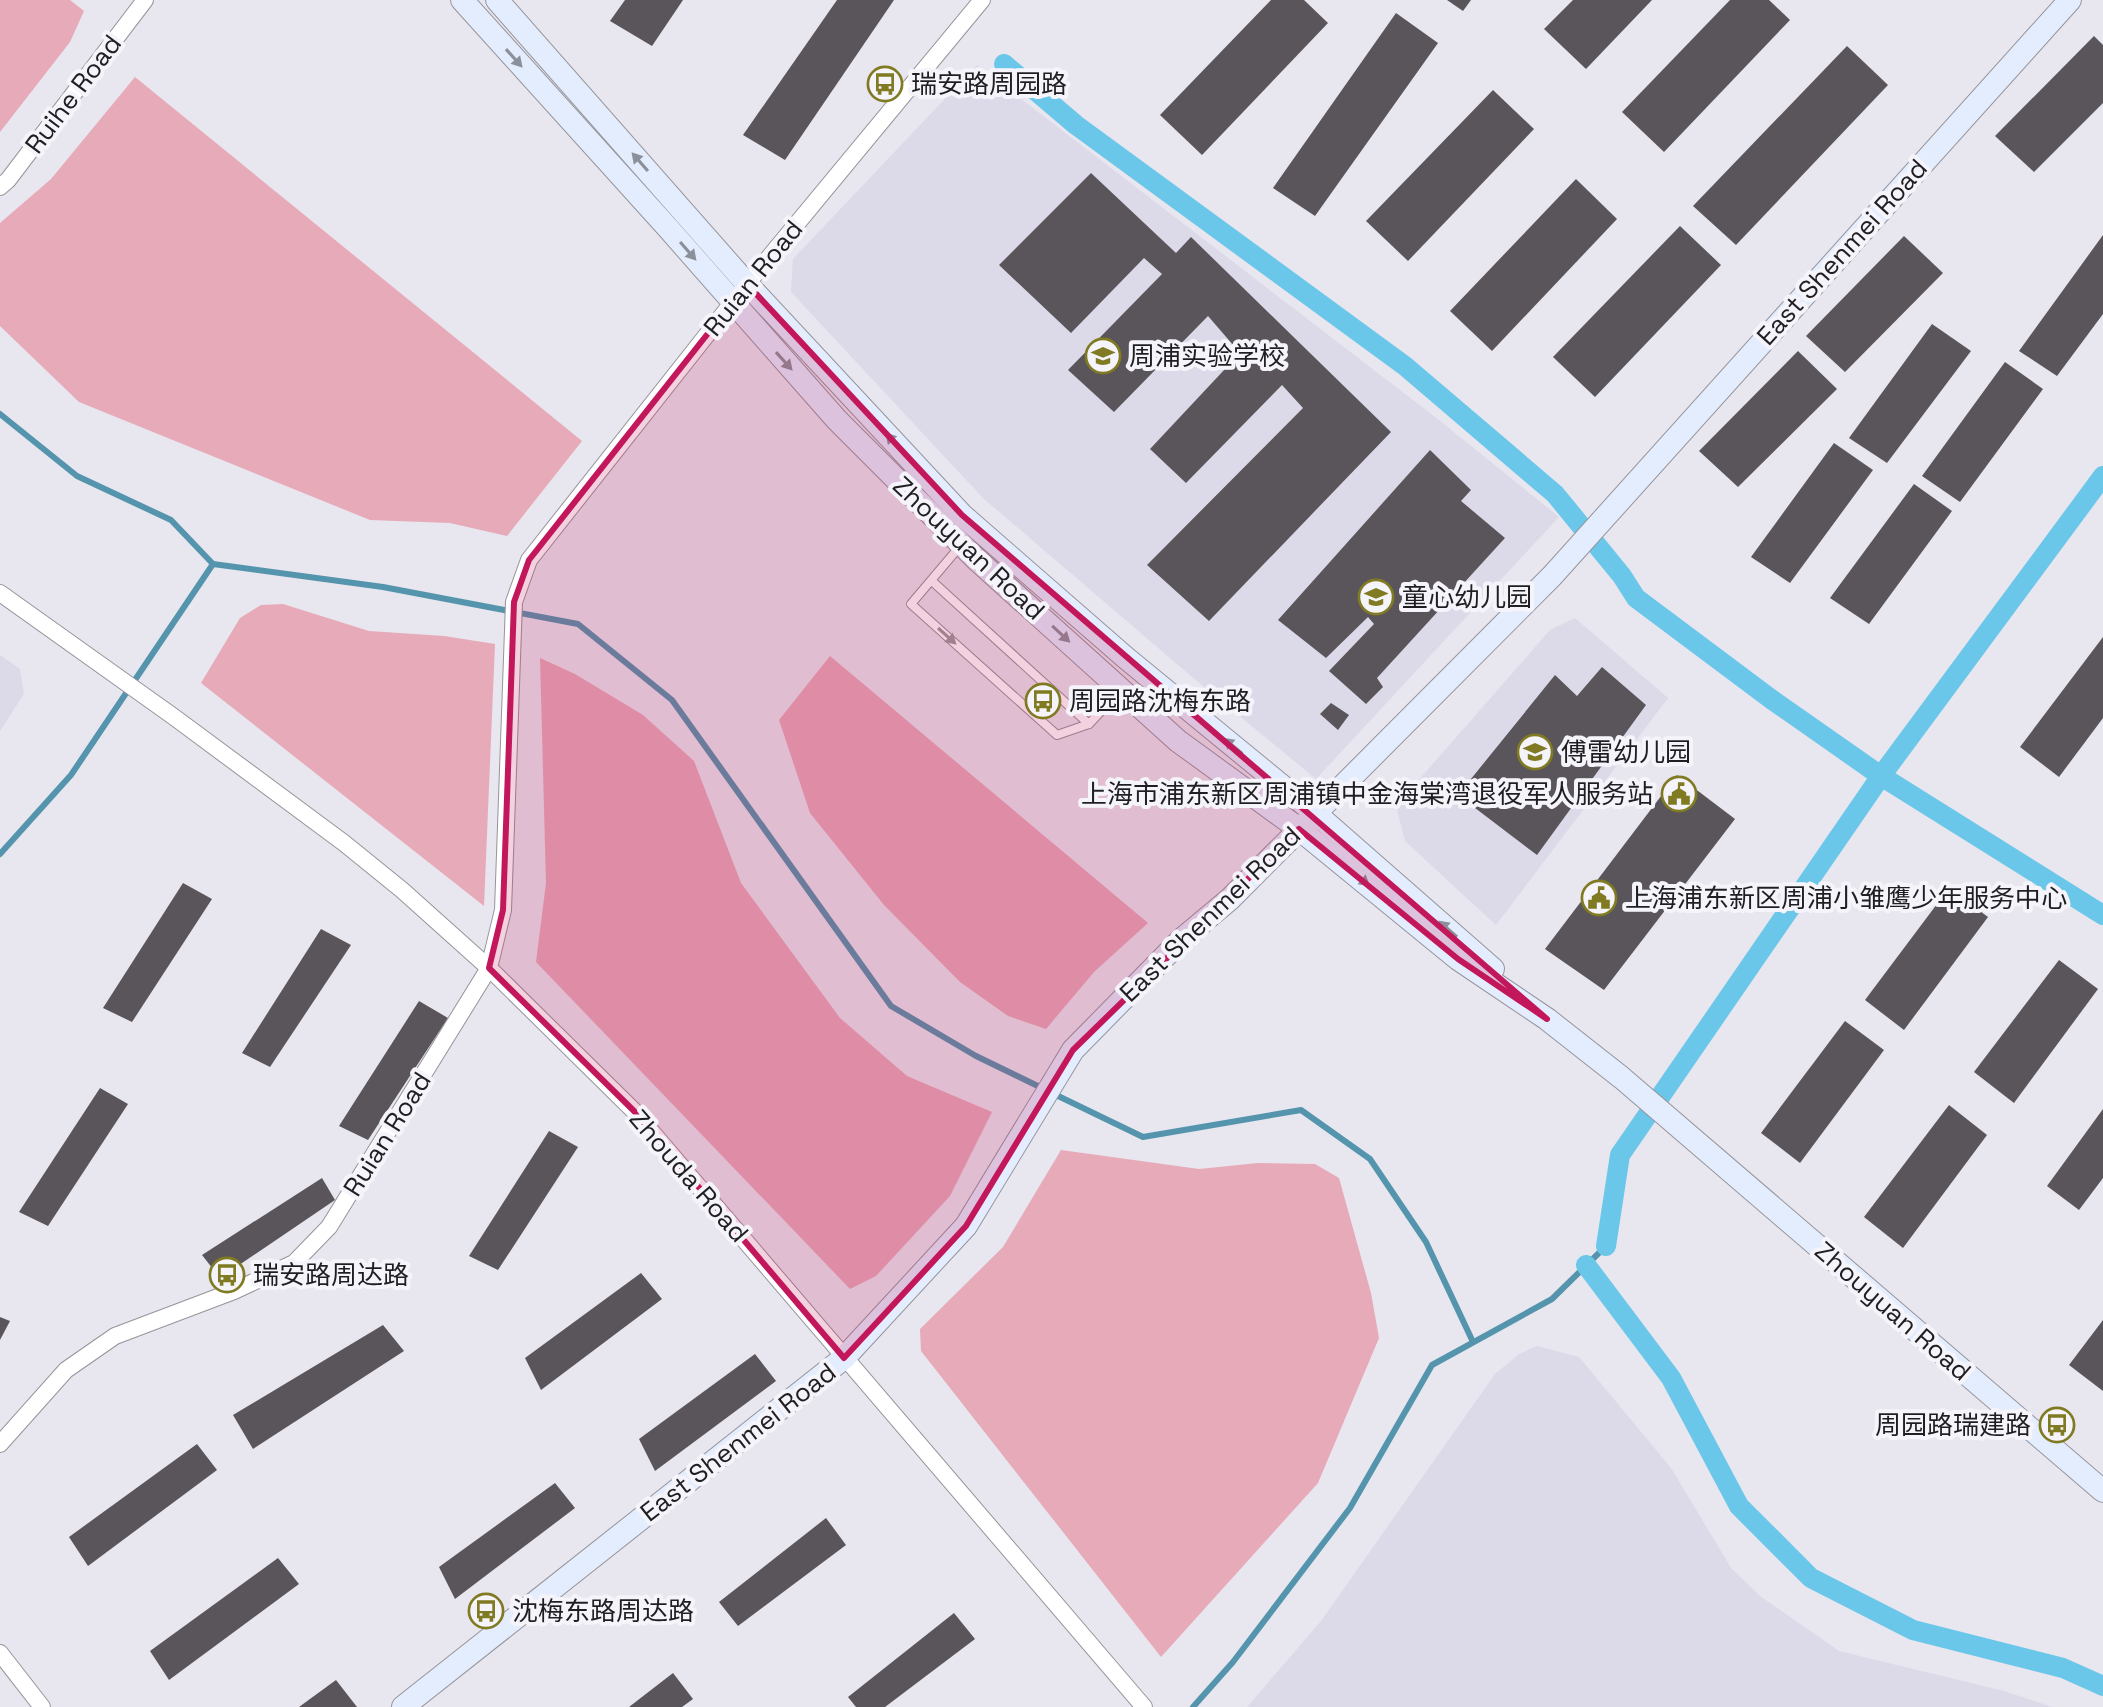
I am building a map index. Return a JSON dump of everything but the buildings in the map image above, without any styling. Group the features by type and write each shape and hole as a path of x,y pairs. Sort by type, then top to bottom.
{"street":[{"name":"Ruihe Road","path":"0,187 145,0"},
{"name":"Zhouyuan Road","path":"462,0 837,420 961,545 1178,741 1307,821"},
{"name":"Zhouyuan Road","path":"497,0 747,284 962,515 1307,821 1456,935 1547,1019 1622,1078 2103,1491"},
{"name":"Ruian Road","path":"0,1444 66,1370 115,1336 234,1291 294,1263 329,1227 489,968 503,910 514,602 529,560 747,284 982,0"},
{"name":"East Shenmei Road","path":"403,1707 844,1358 966,1226 1073,1050 1181,940 1230,899 1552,576 2070,0"},
{"name":"Zhouda Road","path":"0,593 344,843 489,968 634,1111 1142,1704"},
{"path":"0,1653 42,1707"}],"lane":[{"path":"961,545 933,582 911,604 1057,735 1089,724 1121,689"},
{"path":"933,582 1089,724"}],"highlighted area":[{"path":"747,284 962,515 1547,1019 1458,959 1299,829 1073,1050 966,1226 844,1358 634,1111 489,968 503,910 514,602 529,560"}],"shaded area":[{"path":"0,0 70,0 84,11 70,42 0,132"},
{"name":"周浦实验学校","path":"977,65 1439,420 1559,517 1316,779 983,498 791,292 793,259"},
{"path":"135,77 582,441 507,536 450,523 370,520 79,402 0,326 0,223 51,179"},
{"path":"283,604 369,631 444,636 495,644 484,906 201,683 240,618 261,605"},
{"name":"傅雷幼儿园","path":"1575,618 1668,698 1496,925 1405,841 1396,806 1550,630"},
{"path":"0,655 20,669 24,694 0,731"},
{"path":"830,656 1148,923 1094,972 1046,1029 1008,1016 960,982 884,905 810,813 779,720"},
{"path":"540,658 575,674 643,715 694,761 741,883 840,1018 907,1076 992,1112 950,1196 876,1276 850,1289 536,962 546,883"},
{"path":"1061,1150 1199,1169 1258,1163 1315,1164 1339,1178 1371,1293 1379,1338 1318,1483 1161,1657 921,1351 920,1329 1003,1247"},
{"path":"1537,1346 1579,1357 1671,1468 1731,1568 1760,1596 1839,1651 2004,1691 2052,1707 1247,1707 1321,1621 1495,1374 1519,1354"}],"waterway":[{"path":"1004,64 1076,125 1405,366 1555,494 1622,576 1636,598 1881,776 2103,915"},
{"path":"0,414 77,476 171,520 213,564 383,587 578,624 672,700 891,1006 976,1056 1044,1089"},
{"path":"1606,1246 1620,1155 1881,776 2103,476"},
{"path":"0,854 71,775 213,564"},
{"path":"1054,1094 1143,1137 1301,1110 1370,1159 1426,1242 1473,1342"},
{"path":"1193,1707 1233,1662 1350,1508 1432,1365 1552,1299 1606,1246"},
{"path":"1586,1265 1671,1378 1739,1506 1811,1578 1913,1630 2063,1668 2103,1686"}],"place":[{"name":"瑞安路周园路","path":"885,84"},
{"name":"周浦实验学校","path":"1103,356"},
{"name":"童心幼儿园","path":"1376,597"},
{"name":"周园路沈梅东路","path":"1043,701"},
{"name":"傅雷幼儿园","path":"1535,752"},
{"name":"上海市浦东新区周浦镇中金海棠湾退役军人服务站","path":"1679,794"},
{"name":"上海浦东新区周浦小雏鹰少年服务中心","path":"1599,898"},
{"name":"瑞安路周达路","path":"227,1275"},
{"name":"周园路瑞建路","path":"2057,1425"},
{"name":"沈梅东路周达路","path":"486,1611"}]}
